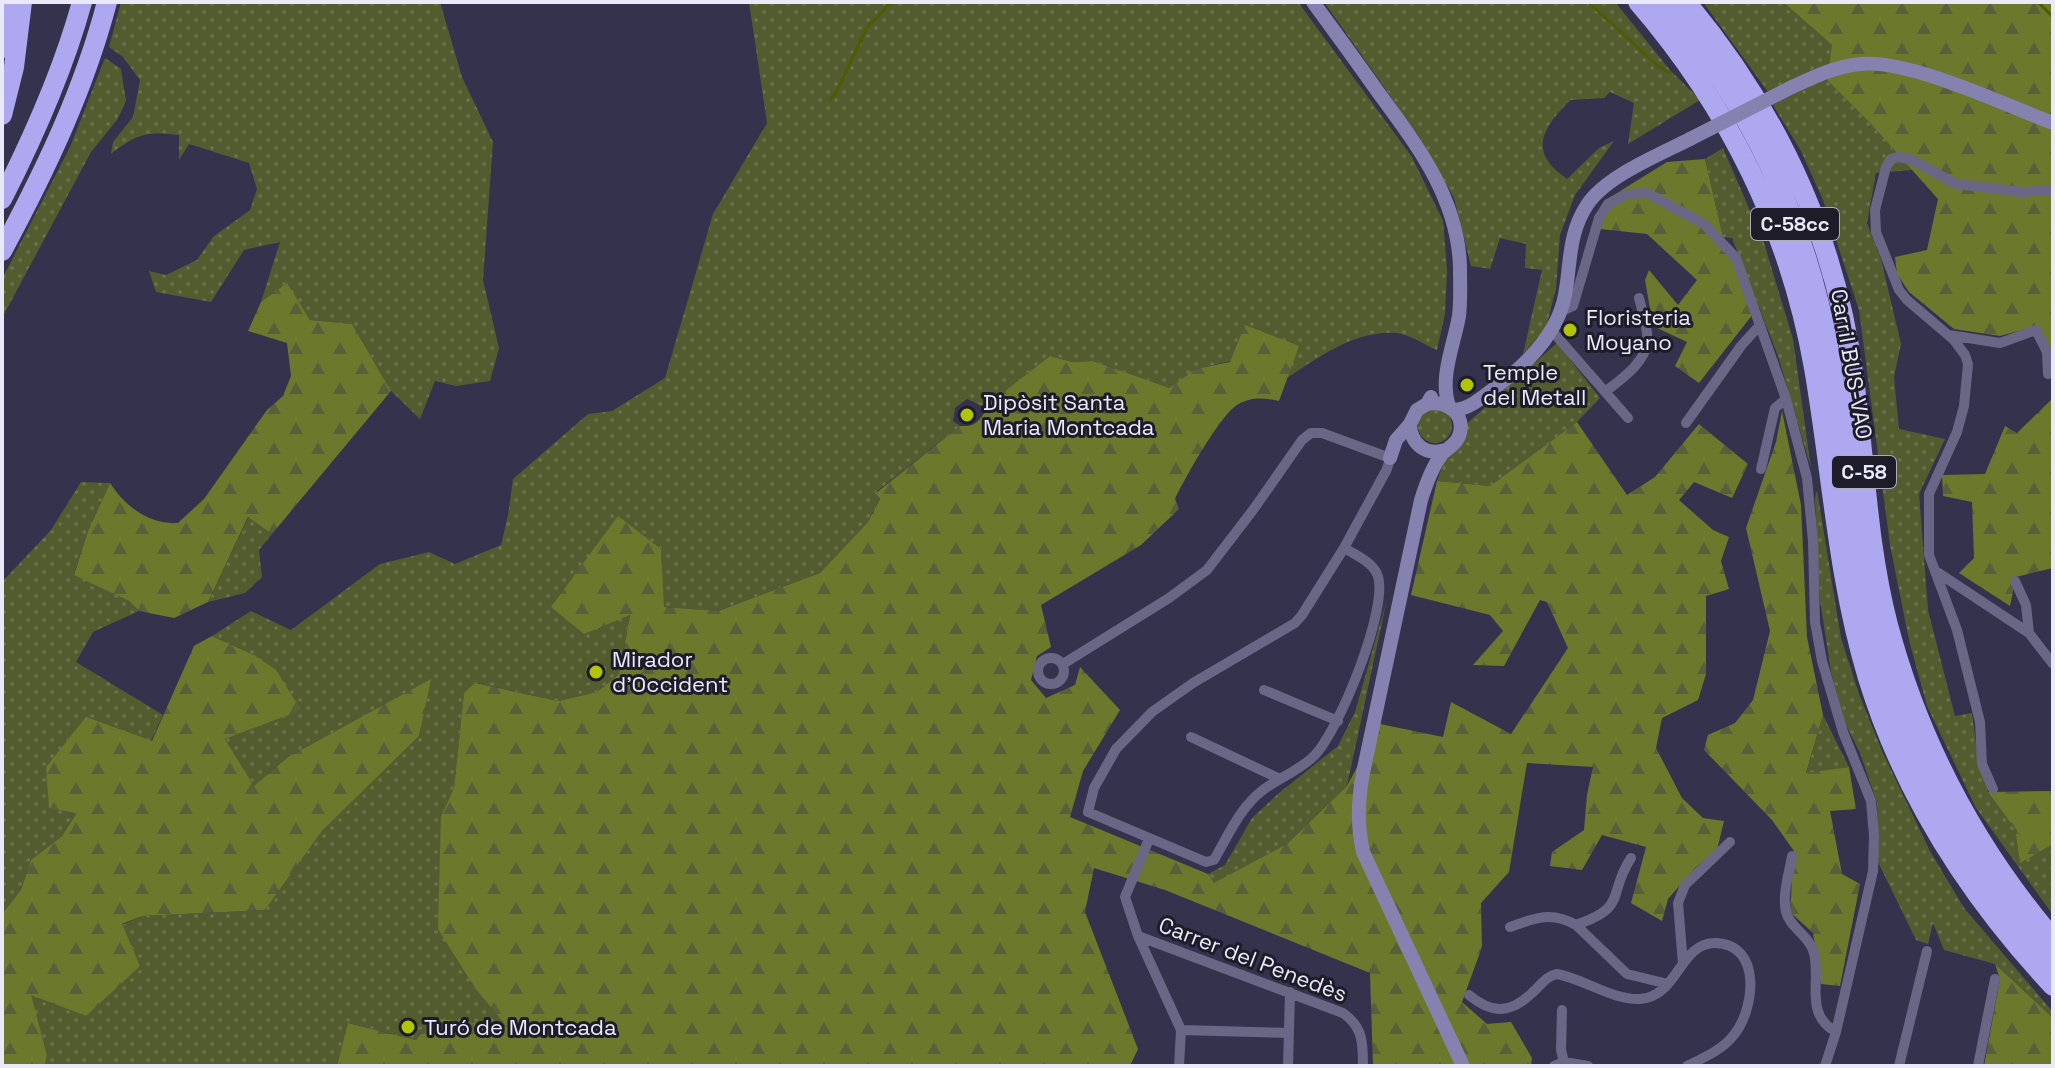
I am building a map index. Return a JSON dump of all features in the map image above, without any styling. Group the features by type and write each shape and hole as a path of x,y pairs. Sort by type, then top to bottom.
{"highway":[{"path":"2,48 8,2"},
{"path":"2,115 14,67 22,2"},
{"name":"C-58","path":"1638,2 1675,46 1713,101 1759,189 1788,263 1814,371 1848,598 1867,677 1886,729 1915,793 1951,857 2002,930 2053,984"},
{"name":"Carril BUS-VAO","path":"1662,2 1706,55 1731,93 1773,169 1810,267 1823,322 1861,577 1882,664 1913,749 1961,841 2011,913 2053,963"},
{"name":"C-58","path":"1686,2 1737,68 1773,126 1802,187 1823,243 1850,347 1879,580 1888,623 1914,706 1931,748 1973,828 2015,892 2053,939"},
{"path":"2,199 43,114 81,6"},
{"path":"2,251 39,181 87,72 106,9"},
{"name":"C-58cc","path":"1961,841 1996,903 2053,984"},
{"name":"C-58cc","path":"1961,841 2053,952"}],"main road":[{"path":"1313,2 1436,176 1458,243 1460,288 1445,391 1454,413 1457,440 1430,474 1421,500 1363,773 1358,818 1363,852 1463,1066"},
{"path":"1392,455 1396,440 1417,410 1438,402 1463,417 1529,358 1552,331 1565,296 1572,238 1593,196 1629,171 1792,87 1845,66 1880,64 1916,71 2053,123"},
{"path":"1427,404 1447,373"},
{"path":"1410,424 1411,435 1421,447 1430,474"},
{"path":"1392,455 1421,447 1436,453 1446,450"}],"street":[{"path":"1993,789 1982,764 1980,722 1957,630 1929,555 1929,494 1957,432 1968,378 1965,355 1949,335 1903,297 1876,232 1875,210 1886,167 1891,159 1898,157 1910,159 1956,184 2022,192 2049,191"},
{"path":"1560,312 1573,306 1599,218 1608,204 1627,194 1647,193 1704,224 1736,258 1760,325 1786,399 1807,478 1813,541 1815,622 1822,661 1843,732 1871,801 1873,871 1836,1032 1825,1066"},
{"path":"1605,392 1643,355 1648,342 1639,298"},
{"path":"1686,423 1741,346 1760,325"},
{"path":"1949,335 2000,343 2036,330 2047,352 2048,374"},
{"path":"1552,331 1628,418"},
{"path":"1761,469 1775,408 1786,399"},
{"path":"1063,664 1169,598 1207,570 1302,440 1311,433 1333,436 1392,455 1344,548 1295,623 1193,683 1152,712 1116,749 1094,788 1088,812 1206,862 1214,860 1242,811 1260,792 1314,756 1338,721 1361,669 1379,588 1377,574 1363,559 1344,548"},
{"path":"1935,571 2029,633 2053,664"},
{"path":"2015,581 2026,605 2029,633"},
{"path":"1264,690 1338,721"},
{"path":"1191,737 1280,779"},
{"path":"1149,839 1125,897 1138,936 1181,1030 1179,1066"},
{"path":"1683,964 1678,903 1685,885 1730,842"},
{"path":"1792,856 1785,894 1787,914 1810,942 1814,952 1816,1006 1824,1023 1836,1032"},
{"path":"1576,925 1596,916 1613,903 1631,858"},
{"path":"1510,927 1550,915 1576,925 1627,974 1668,984"},
{"name":"Carrer del Penedès","path":"1138,936 1343,1013 1353,1020 1360,1031 1363,1066"},
{"path":"1469,995 1490,1009 1507,1009 1519,1004 1553,974 1566,975 1634,999 1661,993 1694,951 1707,944 1715,943 1737,950 1743,955 1749,970 1750,989 1738,1029 1725,1044 1687,1066"},
{"path":"1899,1066 1927,951"},
{"path":"1978,1066 1995,979"},
{"path":"1288,1066 1290,992"},
{"path":"1562,1010 1559,1064 1588,1066"},
{"path":"1181,1030 1289,1033"}],"green space":[{"path":"121,2 440,2 462,77 493,142 483,280 499,348 490,381 456,386 435,381 420,419 391,391 352,324 310,320 286,284 261,302 280,242 244,250 211,302 156,292 149,271 166,275 197,260 213,237 250,210 257,189 249,163 189,144 179,160 179,135 158,133 142,136 111,154 113,142 133,117 140,80 123,57 109,47"},
{"path":"749,2 1298,2 1412,157 1443,221 1447,269 1445,314 1437,350 1401,334 1381,333 1338,346 1287,378 1298,346 1196,369 1170,388 1093,361 1072,362 1050,356 984,407 967,399 955,408 953,421 960,426 876,492 880,498 868,522 820,573 717,611 663,607 661,549 618,517 630,614 619,674 597,692 558,701 476,683 464,694 454,788 441,816 475,988 508,1028 434,1018 416,1040 349,1023 337,1066 45,1066 47,1055 30,994 86,1016 122,925 142,916 265,910 322,831 419,736 430,680 288,757 254,786 225,739 300,710 254,655 212,636 251,611 291,630 380,564 429,552 455,564 501,545 513,479 588,414 612,411 665,378 713,214 767,123"},
{"path":"1324,2 1615,2 1670,70 1700,100 1628,144 1634,103 1610,92 1604,98 1571,100 1553,120 1544,136 1544,153 1552,166 1567,179 1599,148 1614,141 1575,195 1560,235 1556,288 1546,328 1523,354 1542,270 1525,268 1526,244 1500,238 1490,269 1471,266 1454,198 1420,138"},
{"path":"1703,2 1783,2 1832,45 1877,53 1768,92"},
{"path":"1783,2 2053,2 2053,357 2037,326 2000,336 1954,329 1909,292 1897,274 1895,257 1927,250 1938,199 1827,80 1832,45"},
{"path":"105,58 121,69 126,101 117,120 91,152 2,318 2,279 70,147"},
{"path":"1827,80 1912,170 1876,173 1867,223 1881,259 1901,344 1894,377 1899,429 1945,439 1919,494 1928,610 1955,716 1972,713 1977,752 1988,792 2015,829 2020,862 2053,844 2053,915 1976,808 1927,706 1909,640 1890,545 1859,310 1823,200 1801,151 1773,105 1816,82"},
{"path":"1723,148 1764,243 1793,339 1811,468 1778,356 1732,238 1723,237 1705,159"},
{"path":"1705,159 1723,237 1753,314 1699,383 1675,366 1687,342 1653,326 1645,280 1649,270 1678,305 1697,280 1647,234 1600,229 1604,201 1667,162"},
{"path":"287,283 310,320 352,324 391,391 272,534 248,517 208,602 174,618 139,611 129,601 74,575 88,531 110,483 139,512 157,521 178,523 204,499 267,410 283,396 291,376 287,343 248,331 261,302"},
{"path":"1245,325 1299,346 1279,401 1258,398 1237,405 1212,434 1186,477 1175,499 1179,509 1141,545 1041,605 1051,647 1037,656 1031,680 1046,698 1075,685 1080,667 1120,710 1083,771 1070,817 1208,874 1214,883 1287,844 1347,786 1380,724 1443,737 1451,702 1511,734 1568,648 1547,602 1540,600 1504,666 1473,665 1503,631 1490,615 1411,595 1437,481 1490,486 1577,422 1627,495 1655,477 1699,424 1748,464 1732,498 1694,482 1679,500 1713,530 1729,537 1721,561 1729,589 1706,596 1706,674 1698,700 1662,718 1656,748 1682,798 1703,818 1724,821 1717,850 1695,868 1668,899 1662,921 1631,903 1646,847 1602,835 1582,870 1550,866 1552,852 1584,830 1593,767 1527,763 1509,872 1481,903 1482,947 1462,1002 1487,1024 1511,1022 1532,1058 1531,1066 1373,1066 1370,973 1165,890 1094,868 1085,912 1138,1049 1130,1066 337,1066 348,1023 416,1040 434,1018 507,1027 475,988 438,929 441,816 454,788 464,693 475,683 558,701 597,692 619,674 630,615 584,634 551,607 618,516 661,549 664,607 718,611 820,573 868,522 880,499 876,493 960,426 976,423 986,410 984,407 1050,356 1072,362 1093,361 1170,388 1195,369 1230,362"},
{"path":"1557,343 1600,398 1577,422 1490,486 1437,481 1446,456 1463,427"},
{"path":"2053,398 2053,568 2016,577 2010,606 1959,573 1974,558 1972,502 1943,496 1942,475 1985,474 2005,426 2017,433"},
{"path":"1435,409 1447,414 1452,426 1447,438 1435,443 1423,438 1418,426 1423,414"},
{"path":"1782,411 1801,505 1807,637 1823,715 1806,773 1849,767 1856,809 1830,811 1842,874 1860,884 1840,986 1821,984 1813,933 1790,912 1794,851 1772,820 1704,750 1708,735 1735,723 1753,700 1770,631 1746,528 1776,442"},
{"path":"81,482 110,483 88,531 74,574 129,601 139,611 93,632 76,662 163,715 151,741 86,718 46,767 78,812 62,836 31,860 21,890 2,914 2,582 51,530"},
{"path":"1817,490 1841,638 1882,751 1930,851 1964,908 2053,1012 2053,1018 1995,964 1944,950 1933,923 1928,944 1916,940 1878,862 1877,803 1860,753 1844,721 1831,672 1820,600"},
{"path":"249,516 272,534 259,550 262,577 245,593 208,602"},
{"path":"1387,599 1347,786 1287,844 1214,884 1208,874 1225,865 1252,818 1338,746 1355,712"},
{"path":"212,636 254,655 276,670 301,710 225,739 254,786 288,757 431,679 419,736 322,831 265,910 142,916 122,924 140,966 86,1016 31,995 47,1055 45,1066 2,1066 2,914 21,890 31,860 62,836 77,813 49,808 46,767 86,717 152,741 194,646"},
{"path":"1823,715 1849,767 1806,774"},
{"path":"2053,791 2053,844 2020,863 2015,829 1988,792"},
{"path":"1995,964 2053,1018 2053,1066 1984,1066 2000,979"}],"waterway":[{"path":"830,100 866,29 891,2"},
{"path":"1588,2 1659,67 1669,72"},
{"path":"2038,2 2053,17"}],"place":[{"name":"Floristeria Moyano","path":"1570,330"},
{"name":"Temple del Metall","path":"1467,385"},
{"name":"Dipòsit Santa Maria Montcada","path":"967,415"},
{"name":"Mirador d'Occident","path":"596,672"},
{"name":"Turó de Montcada","path":"408,1027"}]}
